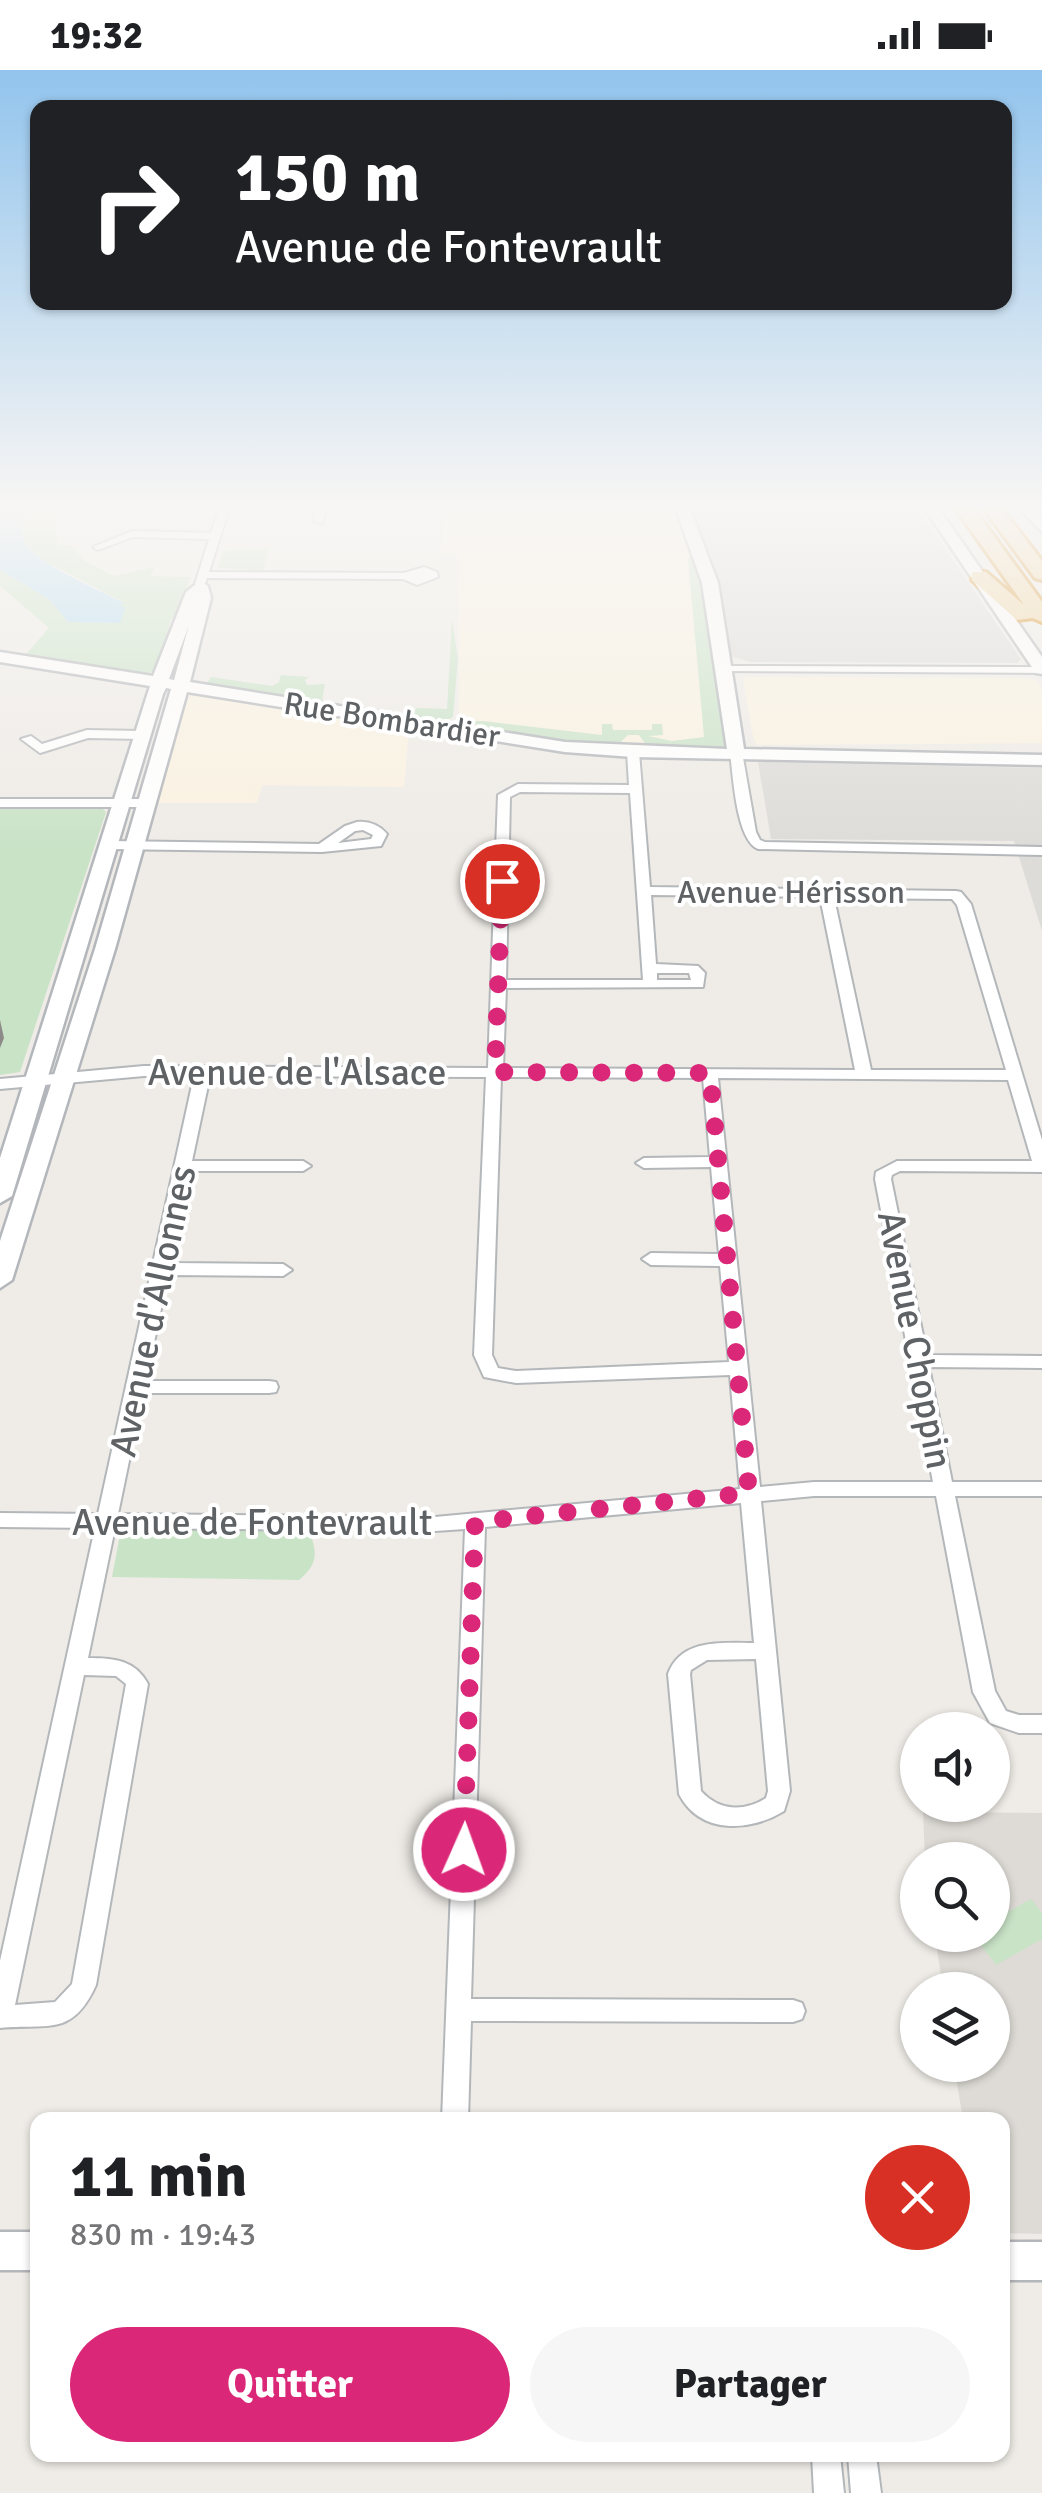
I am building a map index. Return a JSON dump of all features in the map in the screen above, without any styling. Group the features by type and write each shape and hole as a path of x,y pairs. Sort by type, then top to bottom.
{"street":[{"path":"0,1196 142,734 170,684 194,622"},
{"path":"716,622 749,832 755,842 773,849 1042,851"},
{"path":"1010,622 1042,670"},
{"name":"Rue Bombardier","path":"0,657 547,745 633,752 1042,760"},
{"path":"724,669 1042,670"},
{"path":"0,1280 105,949 146,804 170,684"},
{"path":"27,739 40,749 87,734 142,734"},
{"name":"Rue Bombardier","path":"788,753 1042,748"},
{"path":"633,752 650,985"},
{"path":"635,789 507,785 504,795 485,1364 492,1373 516,1377 737,1368"},
{"path":"0,803 146,804"},
{"path":"108,846 322,848"},
{"name":"Avenue Hérisson","path":"642,892 956,894 964,904 1015,1076"},
{"path":"826,893 864,1075"},
{"path":"75,949 105,949"},
{"path":"500,984 694,986 699,982 697,971 692,969 649,968"},
{"name":"Avenue de l'Alsace","path":"0,1084 144,1071 1015,1076"},
{"name":"Avenue d'Allonnes","path":"76,1666 126,1670 138,1684 84,1986 80,1997 63,2013 50,2017 0,2016 203,1072"},
{"path":"710,1073 778,1798 760,1814 719,1816 696,1804 690,1794 679,1674 682,1665 704,1652 763,1651"},
{"path":"1015,1076 1042,1167"},
{"path":"644,1163 717,1162"},
{"name":"Avenue Choppin","path":"1042,1167 906,1165 884,1172 988,1706 1009,1722 1042,1724"},
{"path":"183,1166 303,1166"},
{"path":"651,1259 726,1260"},
{"path":"162,1270 283,1270"},
{"path":"918,1361 1042,1362"},
{"path":"137,1387 269,1386"},
{"name":"Avenue de Fontevrault","path":"0,1520 475,1522 749,1493 876,1486 1042,1489"},
{"path":"455,2112 475,1522"},
{"path":"459,2010 793,2011"},
{"path":"0,2251 30,2251"},
{"path":"1010,2260 1042,2261"},
{"path":"827,2462 829,2493"},
{"path":"863,2462 866,2493"}],"shaded area":[{"path":"459,622 714,622 736,752 633,752 470,733 459,718"},
{"path":"716,622 996,622 1021,659 1017,663 750,662 722,653"},
{"path":"743,680 1036,680 1042,690 1042,743 758,745"},
{"path":"180,686 409,730 404,787 262,785 257,803 146,803"},
{"path":"758,762 1042,768 1042,931 1014,841 771,839"},
{"path":"1010,1813 1042,1813 1042,2234 1010,2233 1010,2112 962,2112 957,2082 1010,2082 1010,1972 940,1972 937,1952 1010,1952 1010,1842 924,1842 923,1822 1010,1822"}],"green space":[{"path":"42,622 170,622 157,671 142,674 26,654 49,628"},
{"path":"452,622 458,659 453,717 445,721 411,715 417,708 447,709"},
{"path":"694,622 714,622 736,752 651,752 639,735 628,735 611,751 470,733 473,721 602,735 602,724 612,724 613,730 652,730 652,724 662,724 663,735 648,736 672,741 704,737"},
{"path":"281,675 309,677 305,680 307,685 325,684 322,701 207,683 211,677 272,686"},
{"path":"0,808 102,808 106,812 20,1072 0,1075"},
{"path":"308,1522 314,1559 299,1580 112,1577 122,1524"},
{"path":"1031,1899 1042,1913 1042,1939 996,1965 986,1952 1010,1952 1010,1911"}],"route":[{"path":"464,1850 475,1522 749,1493 710,1073 495,1072 502,881"}]}
